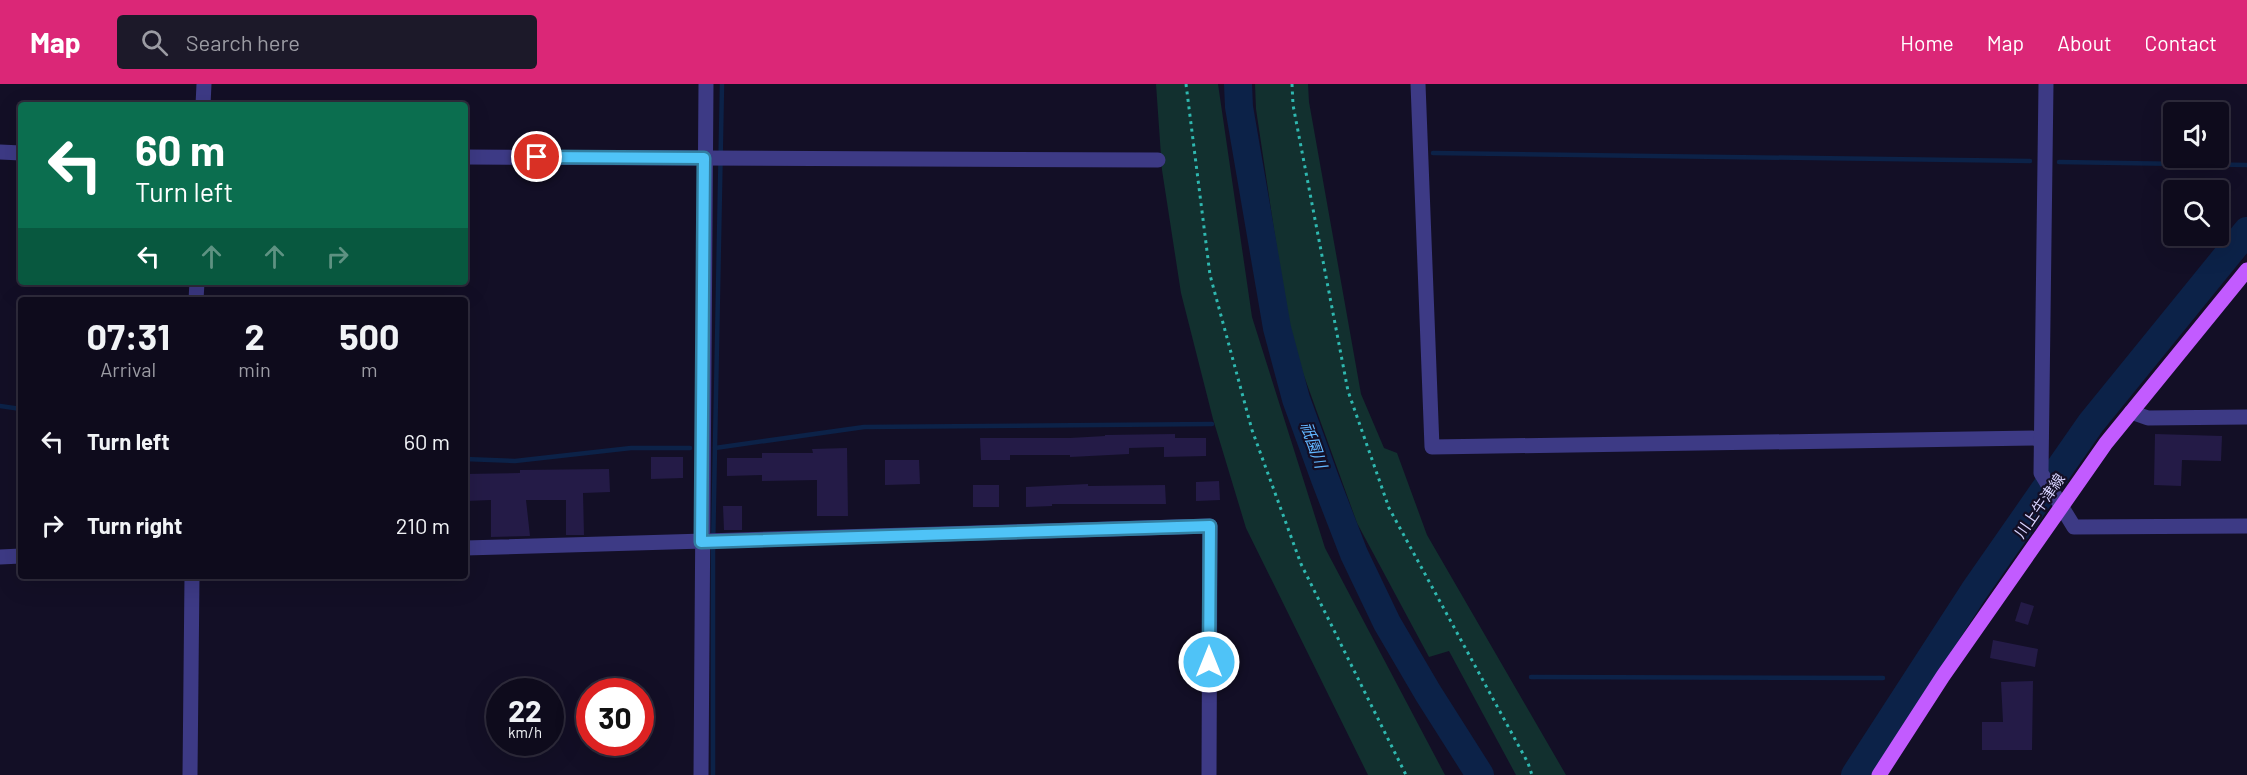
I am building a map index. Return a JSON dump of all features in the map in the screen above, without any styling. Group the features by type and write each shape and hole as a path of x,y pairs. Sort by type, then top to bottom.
{"main road":[{"name":"川上牛津線","path":"1879,775 1943,676 2106,443 2247,270"}],"street":[{"path":"203,102 204,84"},
{"path":"701,775 706,84"},
{"path":"1418,84 1432,447 2041,438"},
{"path":"2046,84 2041,473 2074,527 2247,526"},
{"path":"0,152 18,153"},
{"path":"468,157 1158,160"},
{"path":"2131,412 2148,418 2247,417"},
{"path":"468,548 1210,526 1209,775"},
{"path":"0,557 18,556"},
{"path":"189,775 192,579"}],"path":[{"path":"1186,84 1210,275 1252,430 1301,564 1406,775"},
{"path":"1292,84 1293,105 1346,380 1355,412 1389,508 1528,763 1532,775"}],"green space":[{"path":"1156,84 1218,84 1252,317 1325,548 1445,775 1368,775 1246,528 1213,419 1181,293 1162,170"},
{"path":"1255,84 1308,84 1309,102 1361,394 1384,448 1397,453 1427,535 1566,775 1516,775 1449,651 1429,657 1357,523 1290,337 1256,109"}],"building":[{"path":"1175,434 1175,438 1206,438 1206,456 1164,457 1164,447 1129,448 1129,454 1070,457 1070,455 1010,455 1010,460 981,460 980,438 1070,438"},
{"path":"2155,434 2222,436 2221,461 2182,460 2181,486 2154,485"},
{"path":"847,448 848,516 817,516 817,480 762,481 762,475 727,476 727,458 762,458 762,453 813,453 812,449"},
{"path":"651,457 683,457 683,478 651,479"},
{"path":"885,460 919,460 920,484 885,485"},
{"path":"609,469 610,492 583,493 584,535 566,535 566,500 526,500 530,536 491,537 491,500 468,501 468,474 520,473 520,470"},
{"path":"1219,481 1220,500 1196,501 1196,482"},
{"path":"1088,484 1088,486 1165,485 1166,504 1052,504 1052,506 1026,507 1026,487"},
{"path":"973,485 999,485 999,507 973,507"},
{"path":"723,506 742,506 742,530 724,530"},
{"path":"2021,602 2034,606 2028,625 2015,621"},
{"path":"1993,640 2038,649 2035,667 1990,658"},
{"path":"2033,681 2032,750 1982,750 1982,722 2003,722 2001,682"}],"waterway":[{"path":"713,775 713,550 722,84"},
{"name":"祇園川","path":"1238,84 1239,107 1277,328 1296,399 1354,554 1387,623 1480,775"},
{"path":"1433,153 2030,161"},
{"path":"2059,162 2247,165"},
{"path":"1855,775 1974,591 2091,423 2247,231"},
{"path":"0,406 18,409"},
{"path":"715,448 864,427 1212,424"},
{"path":"468,459 515,461 631,448 690,448"},
{"path":"1531,677 1883,678"}],"route":[{"path":"537,157 704,158 701,542 1210,526 1209,662"}]}
